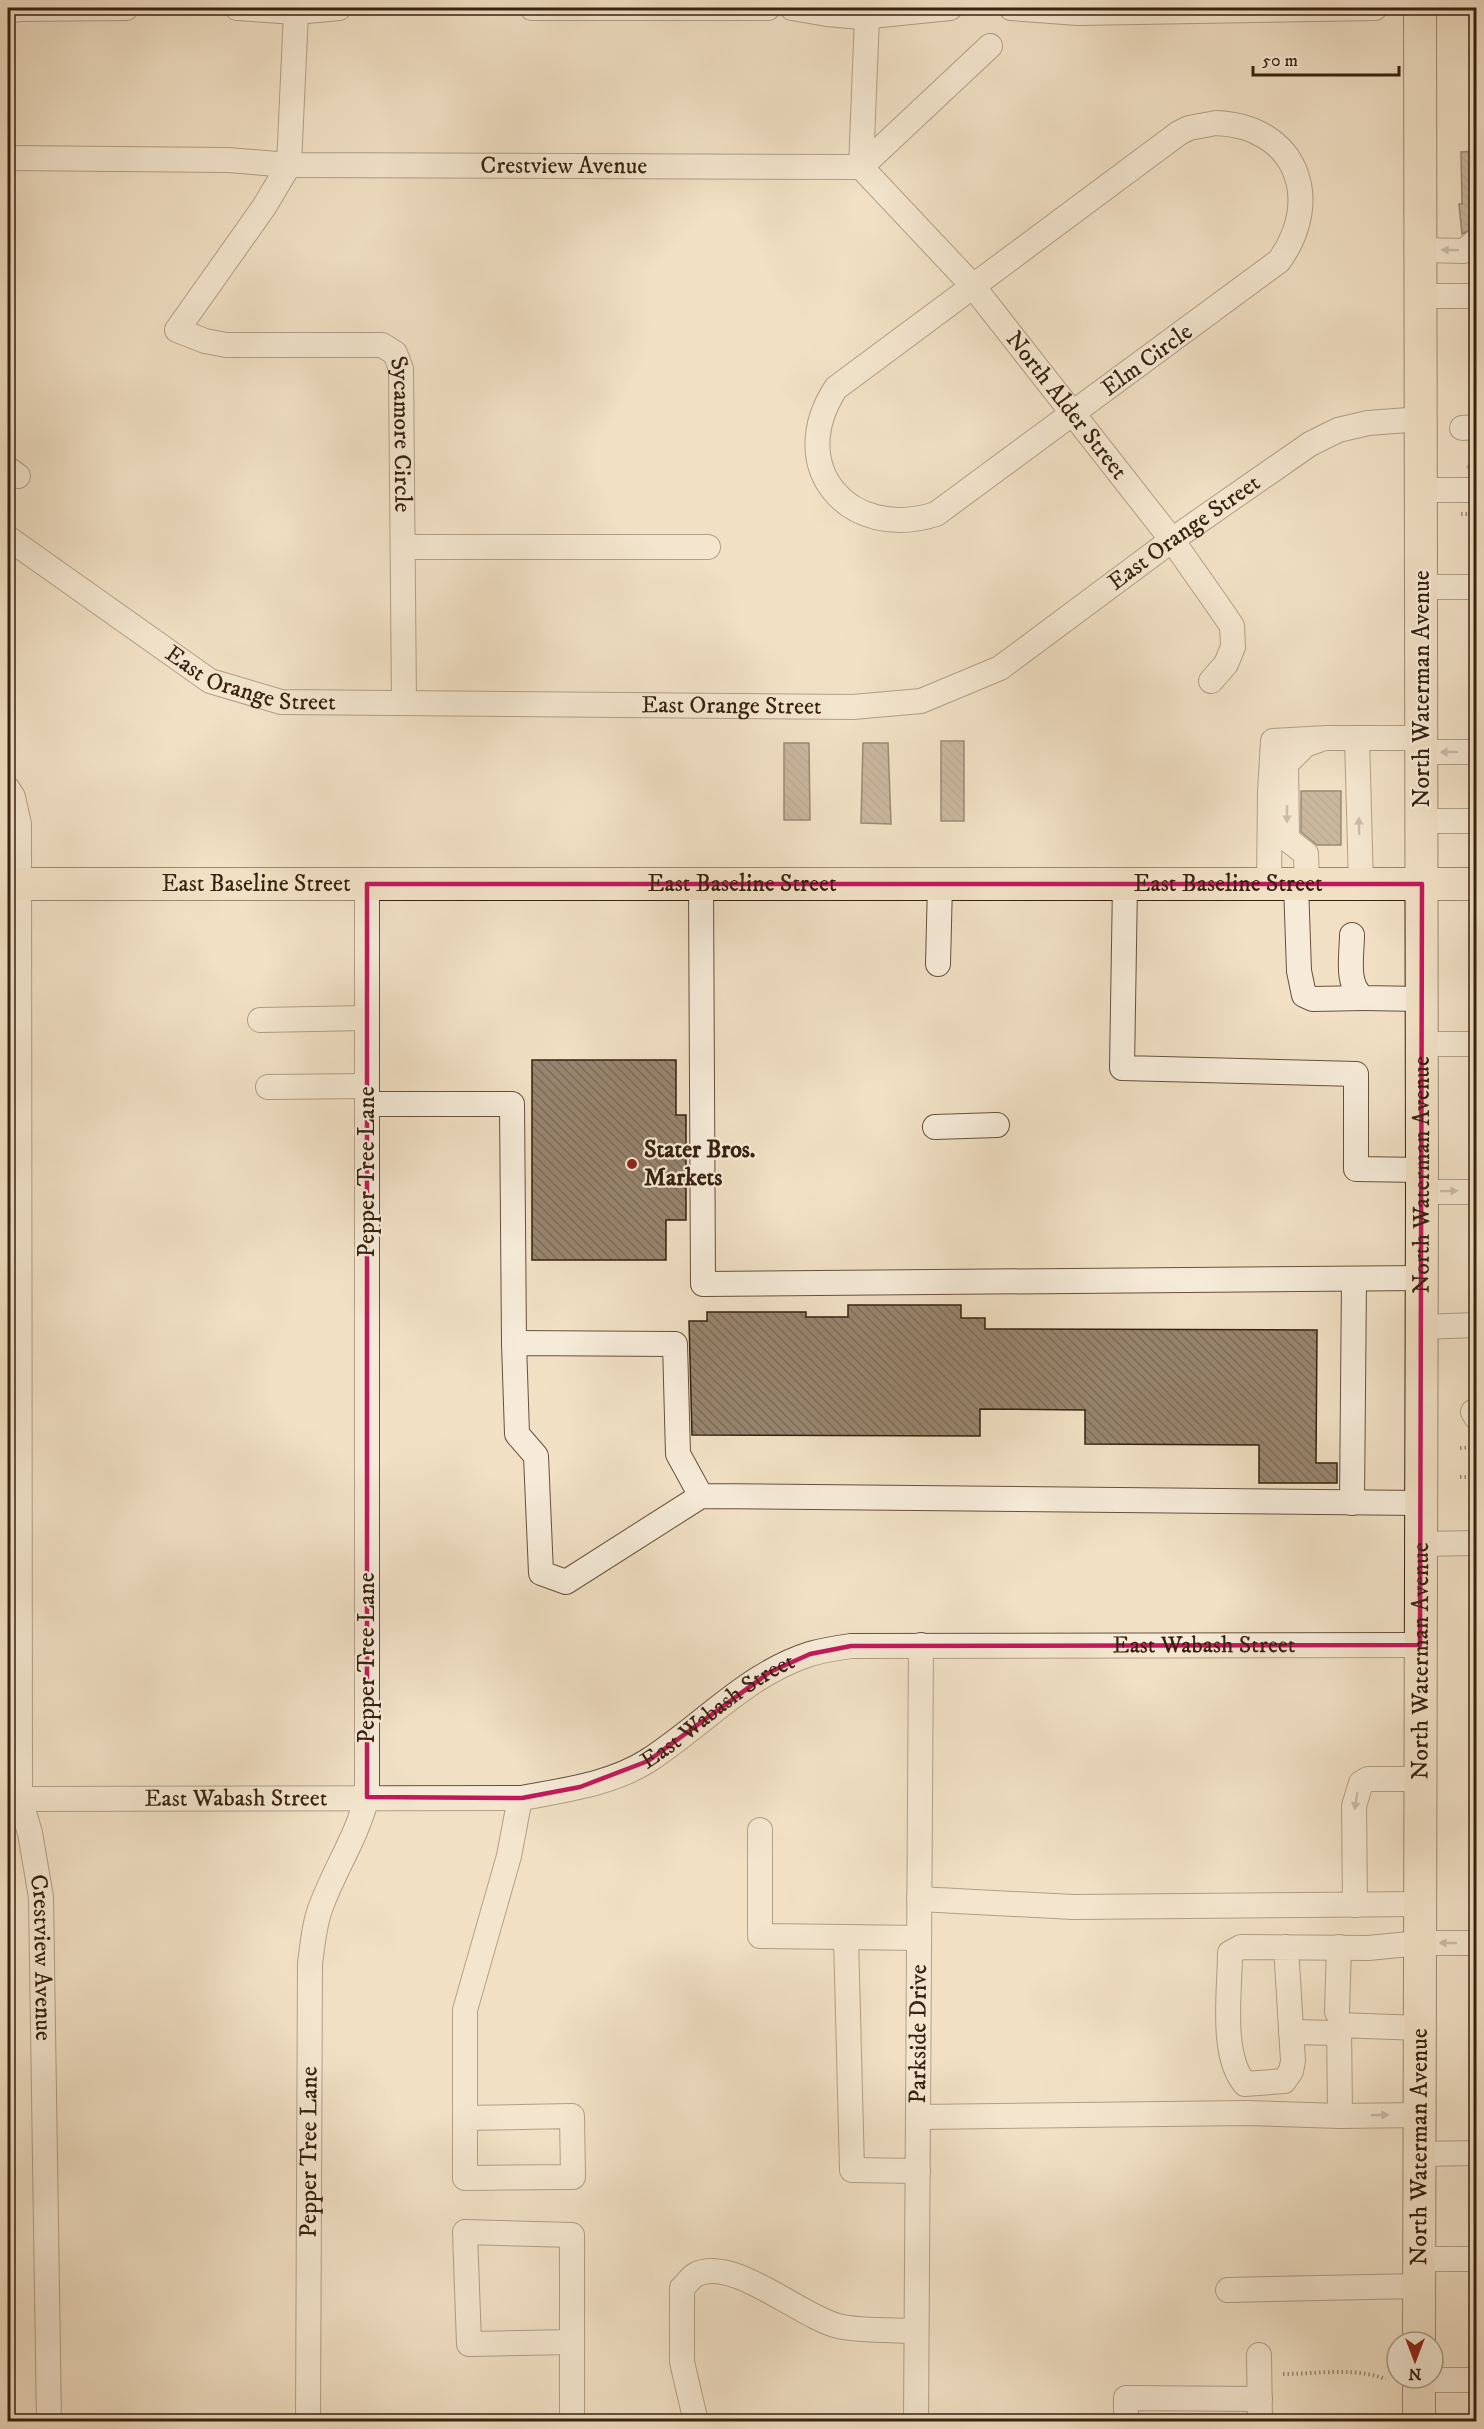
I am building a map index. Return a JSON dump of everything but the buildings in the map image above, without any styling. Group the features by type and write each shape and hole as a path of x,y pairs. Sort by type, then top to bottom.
{"main road":[{"name":"North Waterman Avenue","path":"1419,2330 1422,1278 1420,1044 1423,821 1420,8"},
{"name":"East Baseline Street","path":"13,884 1476,884"},
{"path":"1419,2390 1419,2421"}],"street":[{"path":"16,9 126,8"},
{"path":"237,8 296,12 339,8"},
{"path":"532,8 768,8"},
{"path":"792,8 867,17 950,8"},
{"path":"1011,8 1078,13 1362,8"},
{"path":"8,158 228,160 290,165 296,12"},
{"path":"861,167 867,17"},
{"path":"861,167 990,46"},
{"name":"Elm Circle","path":"1216,123 1248,127 1277,144 1289,159 1298,176 1301,210 1293,240 1279,261 936,514 911,520 880,519 848,505 834,492 824,477 818,460 816,443 822,412 836,388 972,285 1189,128 1216,123"},
{"name":"Crestview Avenue","path":"290,165 861,167"},
{"name":"Sycamore Circle","path":"290,165 264,207 177,330 205,341 226,345 382,345 395,353 401,369 404,703"},
{"name":"North Alder Street","path":"861,167 972,285 1172,540 1232,626 1233,647 1219,673"},
{"path":"1421,250 1464,250 1476,241"},
{"path":"1421,296 1476,296"},
{"name":"East Orange Street","path":"11,549 210,681 281,702 853,707 921,701 1000,668 1172,540 1310,444 1338,430 1368,423 1421,419"},
{"path":"1421,490 1476,490"},
{"path":"403,547 708,547"},
{"path":"1422,587 1476,587"},
{"path":"1290,884 1306,854 1287,840 1286,764 1305,745 1328,738"},
{"path":"1357,738 1361,884"},
{"path":"1421,999 1313,999 1304,995 1299,971 1290,884 1270,792 1273,741 1357,738 1476,752"},
{"name":"Crestview Avenue","path":"8,789 13,797 19,824 13,884 20,1799 30,1833 41,1897 49,2421"},
{"path":"1423,821 1476,821"},
{"name":"Pepper Tree Lane","path":"308,2421 310,1963 315,1924 322,1904 361,1822 367,1797 367,884"},
{"path":"701,884 703,1284 1422,1278"},
{"path":"938,964 940,884"},
{"path":"1125,884 1122,1068 1356,1074 1356,1169 1476,1191"},
{"path":"1352,936 1353,987 1364,998"},
{"path":"260,1020 367,1018"},
{"path":"1420,1044 1476,1044"},
{"path":"268,1087 512,1104 514,1343 518,1434 536,1456 541,1573 566,1582 701,1496 1421,1503"},
{"path":"935,1126 997,1125"},
{"path":"1352,1503 1354,1279"},
{"path":"1421,1327 1476,1325"},
{"path":"514,1343 675,1344 678,1454 701,1496"},
{"path":"1421,1544 1476,1543"},
{"name":"Parkside Drive","path":"916,2421 921,1645"},
{"name":"East Wabash Street","path":"20,1799 520,1798 580,1787 648,1761 731,1696 770,1672 810,1654 850,1646 1420,1645"},
{"path":"1355,1905 1354,1806 1361,1783 1368,1779 1420,1779"},
{"path":"465,2118 572,2116 573,2177 465,2178 465,2118 465,2010 509,1856 520,1798"},
{"path":"760,1830 760,1936 919,1938"},
{"path":"919,1899 1073,1907 1420,1904"},
{"path":"846,1937 852,2170 918,2171"},
{"path":"1286,1947 1293,2061 1291,2071 1284,2081 1245,2084 1239,2077 1230,2047 1230,1953 1241,1947 1286,1947 1339,1947 1368,1948 1420,1943 1476,1944"},
{"path":"1339,1947 1340,2116"},
{"path":"1291,2032 1338,2023 1339,2025 1420,2028"},
{"path":"918,2117 1248,2113 1340,2116 1419,2115"},
{"path":"1419,2154 1476,2153"},
{"path":"571,2342 469,2344 465,2232 572,2235 572,2421"},
{"path":"1228,2290 1419,2273 1476,2259"},
{"path":"696,2421 682,2362 680,2306 682,2288 695,2275 723,2271 754,2283 801,2312 839,2327 916,2331"},
{"path":"1126,2421 1126,2398 1260,2410 1259,2355"},
{"path":"1445,2379 1476,2380"}],"path":[{"path":"1461,514 1476,514"},
{"path":"1460,1448 1476,1447"},
{"path":"1460,1477 1476,1477"},
{"path":"1283,2374 1319,2374 1338,2371 1369,2373 1385,2379"}],"highlighted area":[{"path":"367,884 1422,884 1420,1645 851,1646 810,1654 770,1672 648,1761 580,1787 522,1798 367,1797"}],"waterway":[{"path":"1470,467 1476,472"}],"place":[{"name":"Stater Bros. Markets","path":"632,1164"}]}
